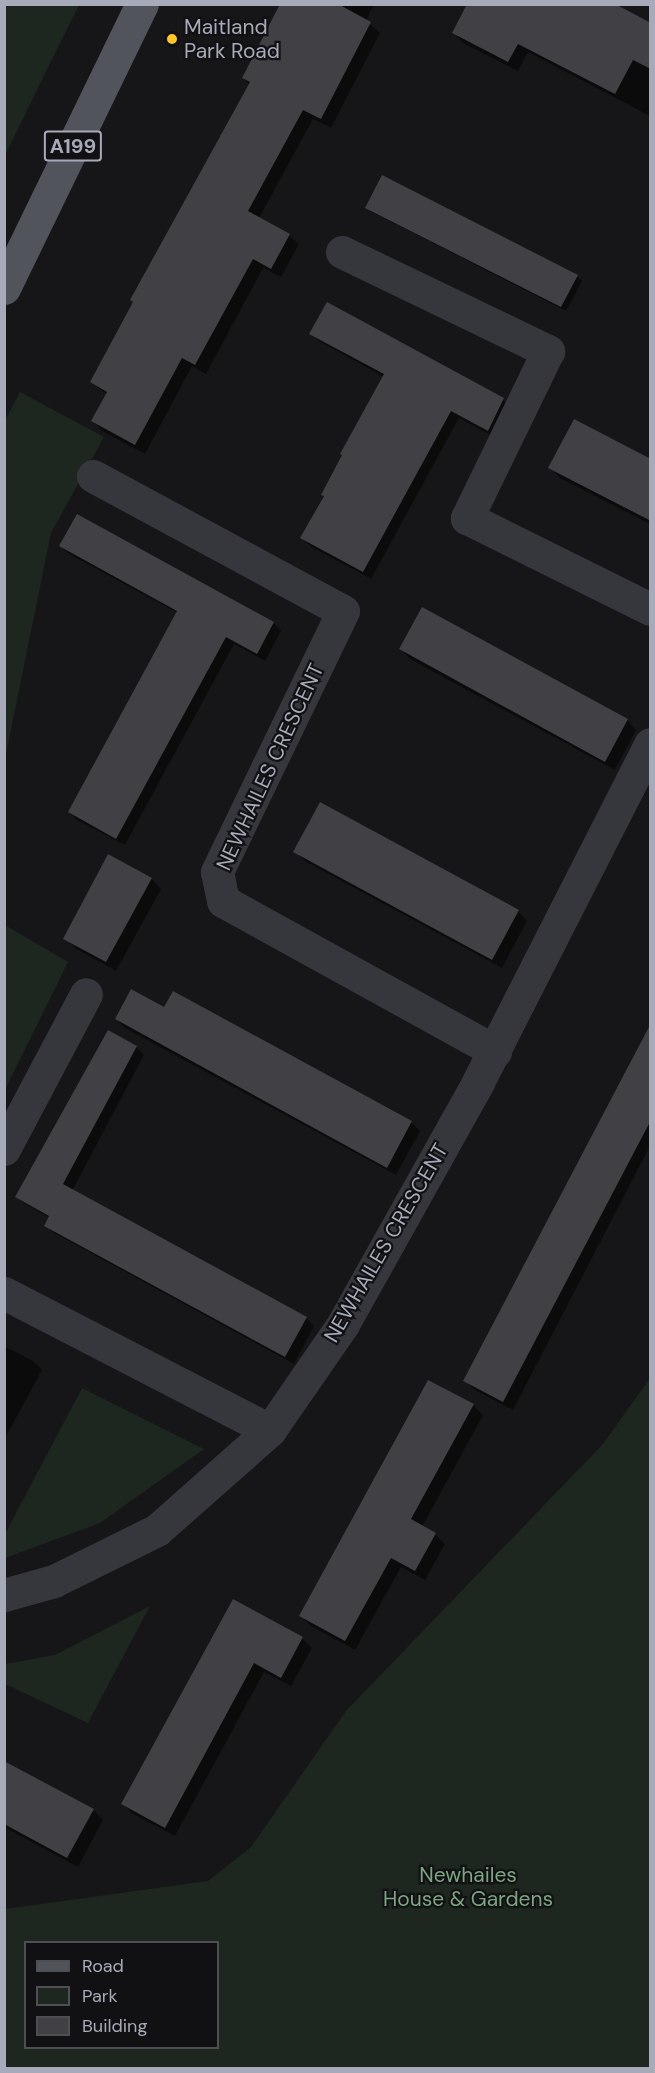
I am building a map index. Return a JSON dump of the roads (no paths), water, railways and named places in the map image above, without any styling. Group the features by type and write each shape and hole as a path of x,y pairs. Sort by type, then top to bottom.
{"main road":[{"name":"A199","path":"4,288 142,4"}],"street":[{"path":"342,252 548,351 467,518 651,609"},
{"name":"NEWHAILES CRESCENT","path":"93,476 343,611 217,872 223,901 495,1051"},
{"name":"NEWHAILES CRESCENT","path":"4,1595 54,1581 157,1530 270,1430 343,1324 495,1051 651,744"},
{"path":"4,1149 86,994"},
{"path":"4,1293 270,1430"}],"place":[{"name":"Maitland Park Road","path":"172,39"}],"park label":[{"name":"Newhailes House & Gardens","path":"468,1887"}]}
